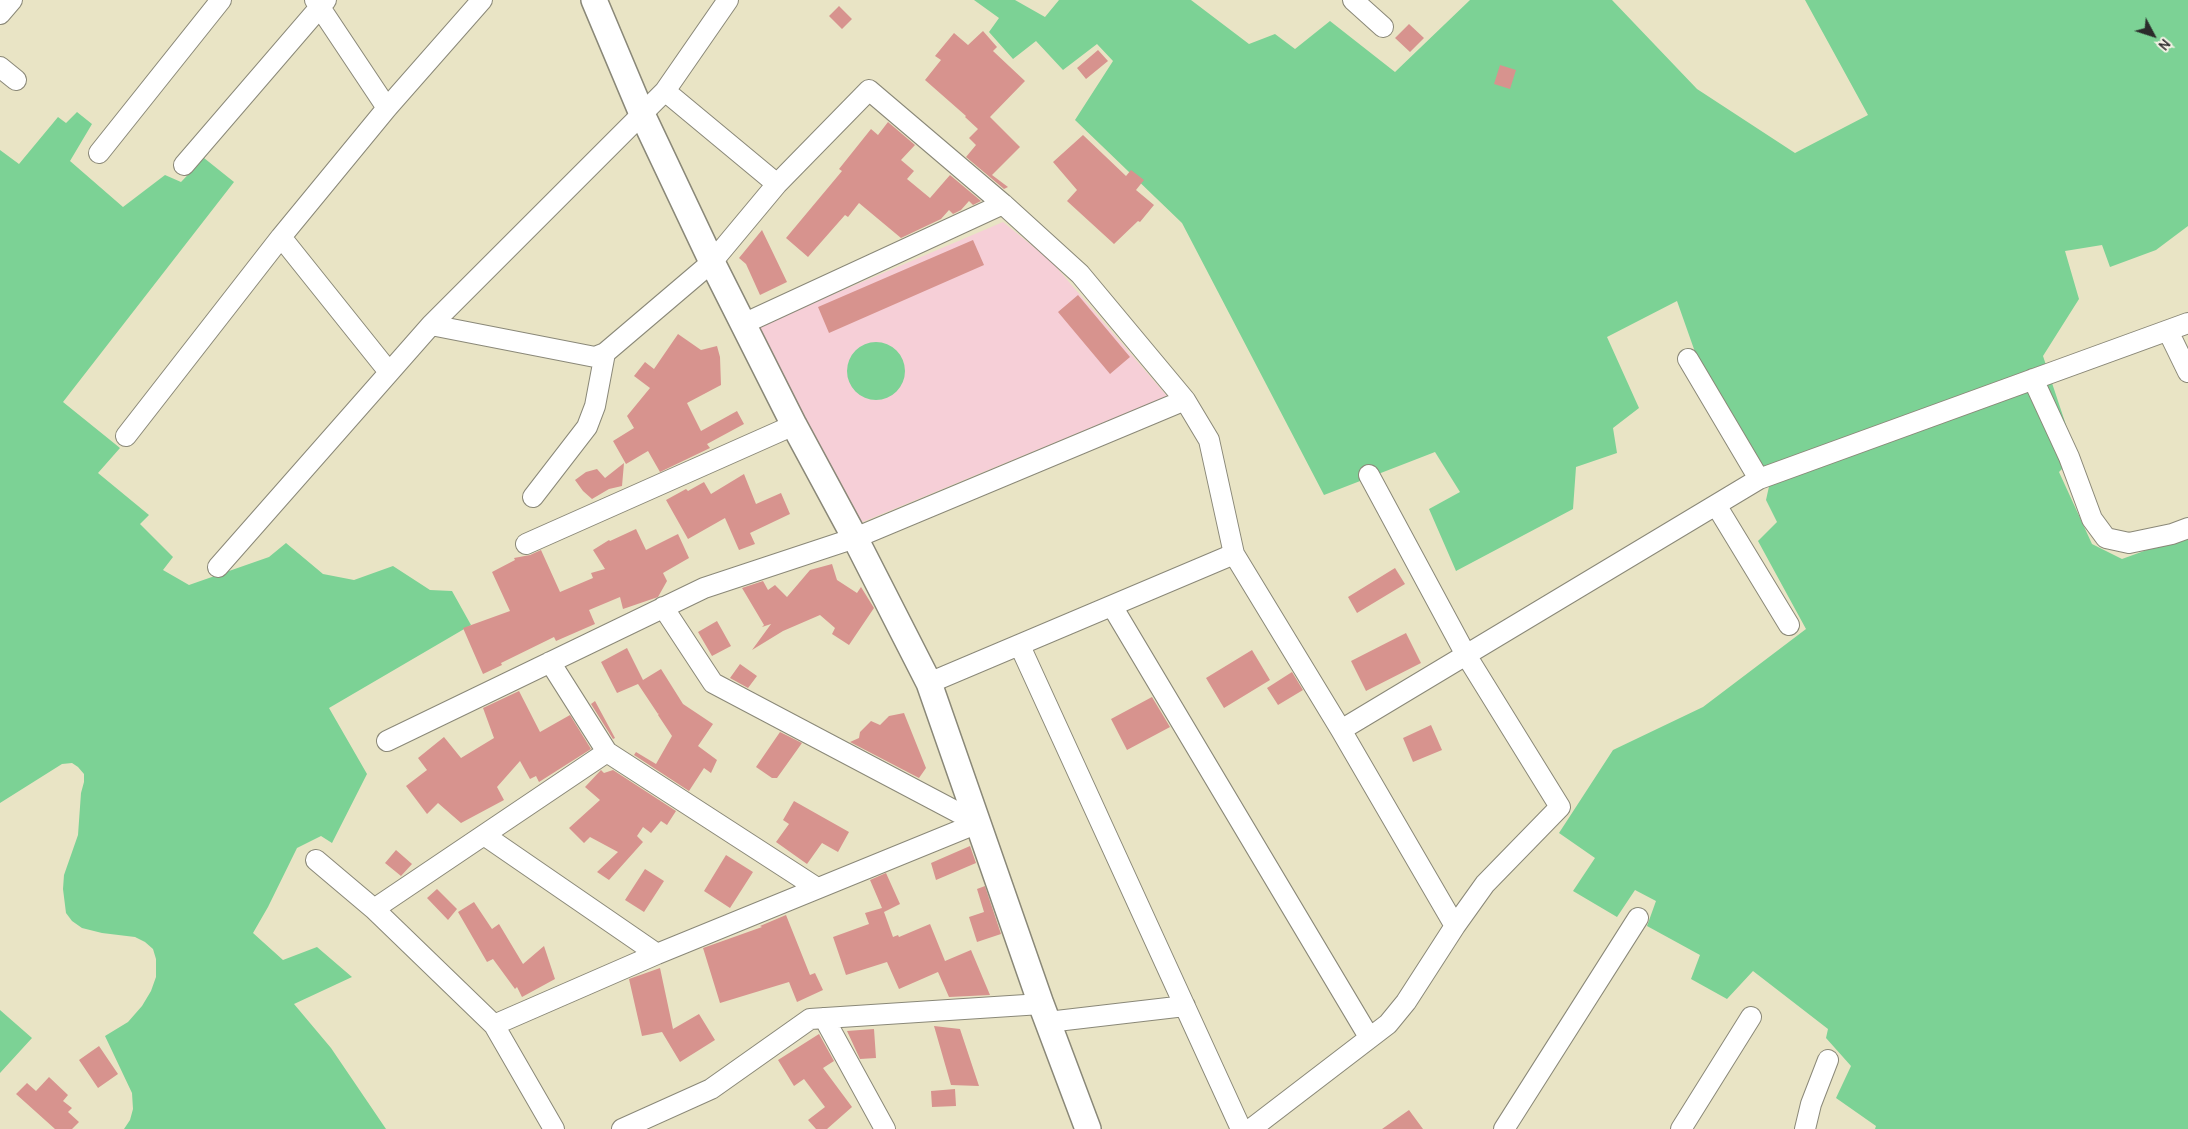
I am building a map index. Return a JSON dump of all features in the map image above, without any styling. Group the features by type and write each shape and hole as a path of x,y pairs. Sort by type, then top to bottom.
{"street":[{"path":"0,14 12,0"},
{"path":"99,153 221,0"},
{"path":"594,0 642,114 712,262 794,425 855,538 929,683 1045,1013 1088,1129"},
{"path":"218,567 431,325 665,91 728,0"},
{"path":"1353,0 1383,27"},
{"path":"184,165 320,2 387,108"},
{"path":"126,436 281,237 475,2"},
{"path":"0,67 16,80"},
{"path":"431,325 595,357 605,353 712,262 778,184 869,90 1003,204 1080,274 1185,400 1209,440 1234,554 1340,730 1454,926"},
{"path":"665,91 778,184"},
{"path":"744,324 1003,204"},
{"path":"281,237 389,372"},
{"path":"1340,730 1759,479 2188,323"},
{"path":"2168,331 2188,372"},
{"path":"533,498 587,427 595,406 605,353"},
{"path":"1688,359 1759,479"},
{"path":"2033,379 2069,457 2092,519 2106,538 2129,543 2172,534 2188,528"},
{"path":"387,741 704,588 855,538 1185,400"},
{"path":"526,544 794,425"},
{"path":"1250,1129 1388,1024 1406,1002 1454,926 1484,884 1560,807 1466,655 1369,476"},
{"path":"1716,505 1789,625"},
{"path":"929,683 1234,554"},
{"path":"1112,606 1369,1037"},
{"path":"664,607 714,683 978,823"},
{"path":"1020,646 1241,1129"},
{"path":"550,662 607,752 817,888"},
{"path":"374,910 607,752"},
{"path":"494,1025 657,954 978,823"},
{"path":"484,835 657,954"},
{"path":"316,860 374,910 494,1025 554,1129"},
{"path":"1504,1129 1638,918"},
{"path":"622,1129 711,1089 810,1019 1045,1013 1185,1006"},
{"path":"1681,1129 1751,1017"},
{"path":"824,1018 885,1129"},
{"path":"1805,1129 1811,1104 1828,1060"}],"shaded area":[{"path":"1003,222 1051,261 1167,396 848,528 747,331"}],"green space":[{"path":"974,0 1015,0 1045,17 1059,0 1191,0 1249,44 1275,34 1295,49 1330,21 1395,72 1470,0 1612,0 1697,89 1795,153 1868,115 1805,0 2188,0 2188,226 2156,250 2110,267 2102,245 2065,251 2079,299 2043,356 2076,455 2059,472 2092,544 2122,559 2188,535 2188,1129 1875,1129 1876,1126 1836,1098 1851,1066 1826,1038 1828,1029 1753,971 1727,999 1691,979 1700,955 1647,926 1656,901 1635,890 1617,917 1573,891 1595,858 1559,833 1613,750 1703,707 1806,629 1758,541 1777,522 1766,500 1770,482 1695,352 1677,301 1607,337 1639,408 1613,428 1617,453 1576,467 1573,509 1456,571 1429,509 1460,492 1435,452 1324,495 1182,223 1075,120 1113,61 1097,44 1063,70 1036,41 1013,59 989,32 999,18"},
{"path":"77,112 92,124 70,161 123,207 165,175 181,182 204,158 234,182 63,402 120,448 98,473 149,515 140,524 173,557 163,570 189,585 269,557 286,543 323,574 354,580 393,566 430,590 452,591 471,625 329,708 367,774 332,843 321,836 297,848 253,933 283,960 317,947 352,977 294,1004 331,1048 386,1129 124,1129 130,1120 133,1109 132,1093 105,1036 128,1022 142,1006 151,991 156,977 156,959 153,949 135,937 102,933 82,928 72,921 66,913 63,889 64,875 78,835 81,793 84,782 84,774 78,767 72,763 62,764 0,803 0,150 19,164 58,117 66,123"},
{"path":"870,342 882,342 897,350 905,365 905,377 897,392 882,400 870,400 855,392 847,377 847,365 855,350"},
{"path":"0,1010 32,1038 0,1073"}],"building":[{"path":"839,6 852,19 842,29 829,16"},
{"path":"1409,24 1424,38 1410,52 1395,38"},
{"path":"983,31 997,47 993,51 1025,81 990,117 1020,147 992,175 1008,187 1004,189 966,157 976,145 969,138 978,129 925,80 941,60 935,56 954,33 968,45"},
{"path":"1098,50 1108,61 1086,79 1077,68"},
{"path":"1500,65 1516,70 1510,89 1494,84"},
{"path":"888,122 915,145 901,160 914,171 907,179 930,198 950,175 981,201 973,205 969,201 961,210 953,214 949,210 941,219 901,238 859,203 848,217 845,215 808,257 786,238 842,171 839,169 871,129 878,135"},
{"path":"1083,135 1126,176 1131,170 1144,180 1136,190 1154,205 1140,222 1138,221 1114,244 1067,201 1077,190 1053,162"},
{"path":"762,230 787,282 760,295 746,264 739,258"},
{"path":"973,240 984,265 829,333 818,307"},
{"path":"1078,295 1130,357 1110,374 1058,312"},
{"path":"678,334 701,350 717,346 720,357 721,385 687,403 701,431 737,411 744,424 707,444 710,448 660,472 648,451 626,464 613,441 634,428 627,416 650,388 634,376 645,362 654,369"},
{"path":"624,463 622,486 609,489 592,499 575,480 586,472 597,469 605,478"},
{"path":"744,474 756,504 781,493 790,514 750,533 755,544 739,550 725,518 688,539 666,500 704,482 711,494"},
{"path":"636,529 646,550 678,534 689,558 663,573 667,581 658,597 623,609 620,597 589,610 595,624 556,641 554,637 483,674 463,628 510,611 492,572 515,560 514,558 530,555 541,550 560,592 593,578 591,573 605,569 593,550 609,540"},
{"path":"832,564 837,580 857,593 861,587 874,608 849,645 832,634 835,628 820,615 783,631 752,650 771,624 762,627 764,625 742,588 763,581 768,590 775,585 787,597 810,570"},
{"path":"1395,568 1405,584 1357,613 1348,597"},
{"path":"717,621 731,646 712,656 698,632"},
{"path":"1406,633 1421,663 1366,691 1351,661"},
{"path":"627,648 643,680 661,669 683,704 713,724 698,746 717,760 711,773 704,768 689,791 634,755 636,752 656,764 672,736 658,715 659,713 638,684 617,693 601,662"},
{"path":"1252,650 1270,680 1224,708 1206,678"},
{"path":"740,664 757,676 748,688 730,678"},
{"path":"1292,672 1303,690 1278,705 1267,688"},
{"path":"519,691 540,732 570,715 591,749 539,782 536,776 530,779 520,761 497,787 504,800 461,823 438,803 427,814 406,786 427,770 418,758 444,737 461,758 494,738 483,708"},
{"path":"1152,697 1170,727 1127,750 1111,719"},
{"path":"595,701 615,738 613,739 591,704"},
{"path":"904,713 926,768 919,778 850,742 859,738 860,732 871,721 880,725 889,716"},
{"path":"1431,725 1442,750 1413,762 1403,738"},
{"path":"780,732 802,743 777,778 772,778 756,767"},
{"path":"601,770 604,773 613,770 676,811 667,825 661,821 651,833 643,827 637,836 643,842 609,880 597,872 618,852 590,837 584,843 569,828 600,800 585,787"},
{"path":"794,801 849,832 838,852 822,843 807,864 776,842 789,824 783,820"},
{"path":"970,846 976,863 936,880 931,863"},
{"path":"396,850 412,864 401,876 385,863"},
{"path":"726,855 753,872 730,908 704,891"},
{"path":"645,869 664,881 644,912 625,900"},
{"path":"886,873 900,904 884,912 893,937 898,935 899,937 930,924 945,961 971,950 990,995 949,997 938,972 899,989 887,962 846,975 833,937 869,924 865,913 882,908 870,880"},
{"path":"985,886 1001,934 977,942 969,917 984,912 977,889"},
{"path":"437,889 457,909 448,920 427,898"},
{"path":"474,902 492,929 499,924 523,964 544,946 555,979 522,997 517,987 515,989 493,959 487,962 458,912"},
{"path":"786,915 810,975 815,973 823,990 797,1002 789,982 720,1003 703,948 762,927 760,926"},
{"path":"660,968 673,1029 699,1014 715,1040 680,1062 662,1032 642,1036 629,979"},
{"path":"934,1026 960,1029 979,1086 951,1085"},
{"path":"874,1029 876,1058 860,1059 847,1031"},
{"path":"819,1034 834,1061 823,1068 852,1107 827,1129 816,1129 808,1120 825,1107 804,1079 794,1086 778,1060"},
{"path":"99,1046 118,1074 98,1088 79,1060"},
{"path":"49,1077 68,1095 63,1101 72,1108 68,1112 79,1122 72,1129 55,1129 16,1094 27,1083 36,1091"},
{"path":"955,1089 956,1106 932,1107 931,1091"},
{"path":"1409,1110 1423,1129 1382,1129"}]}
